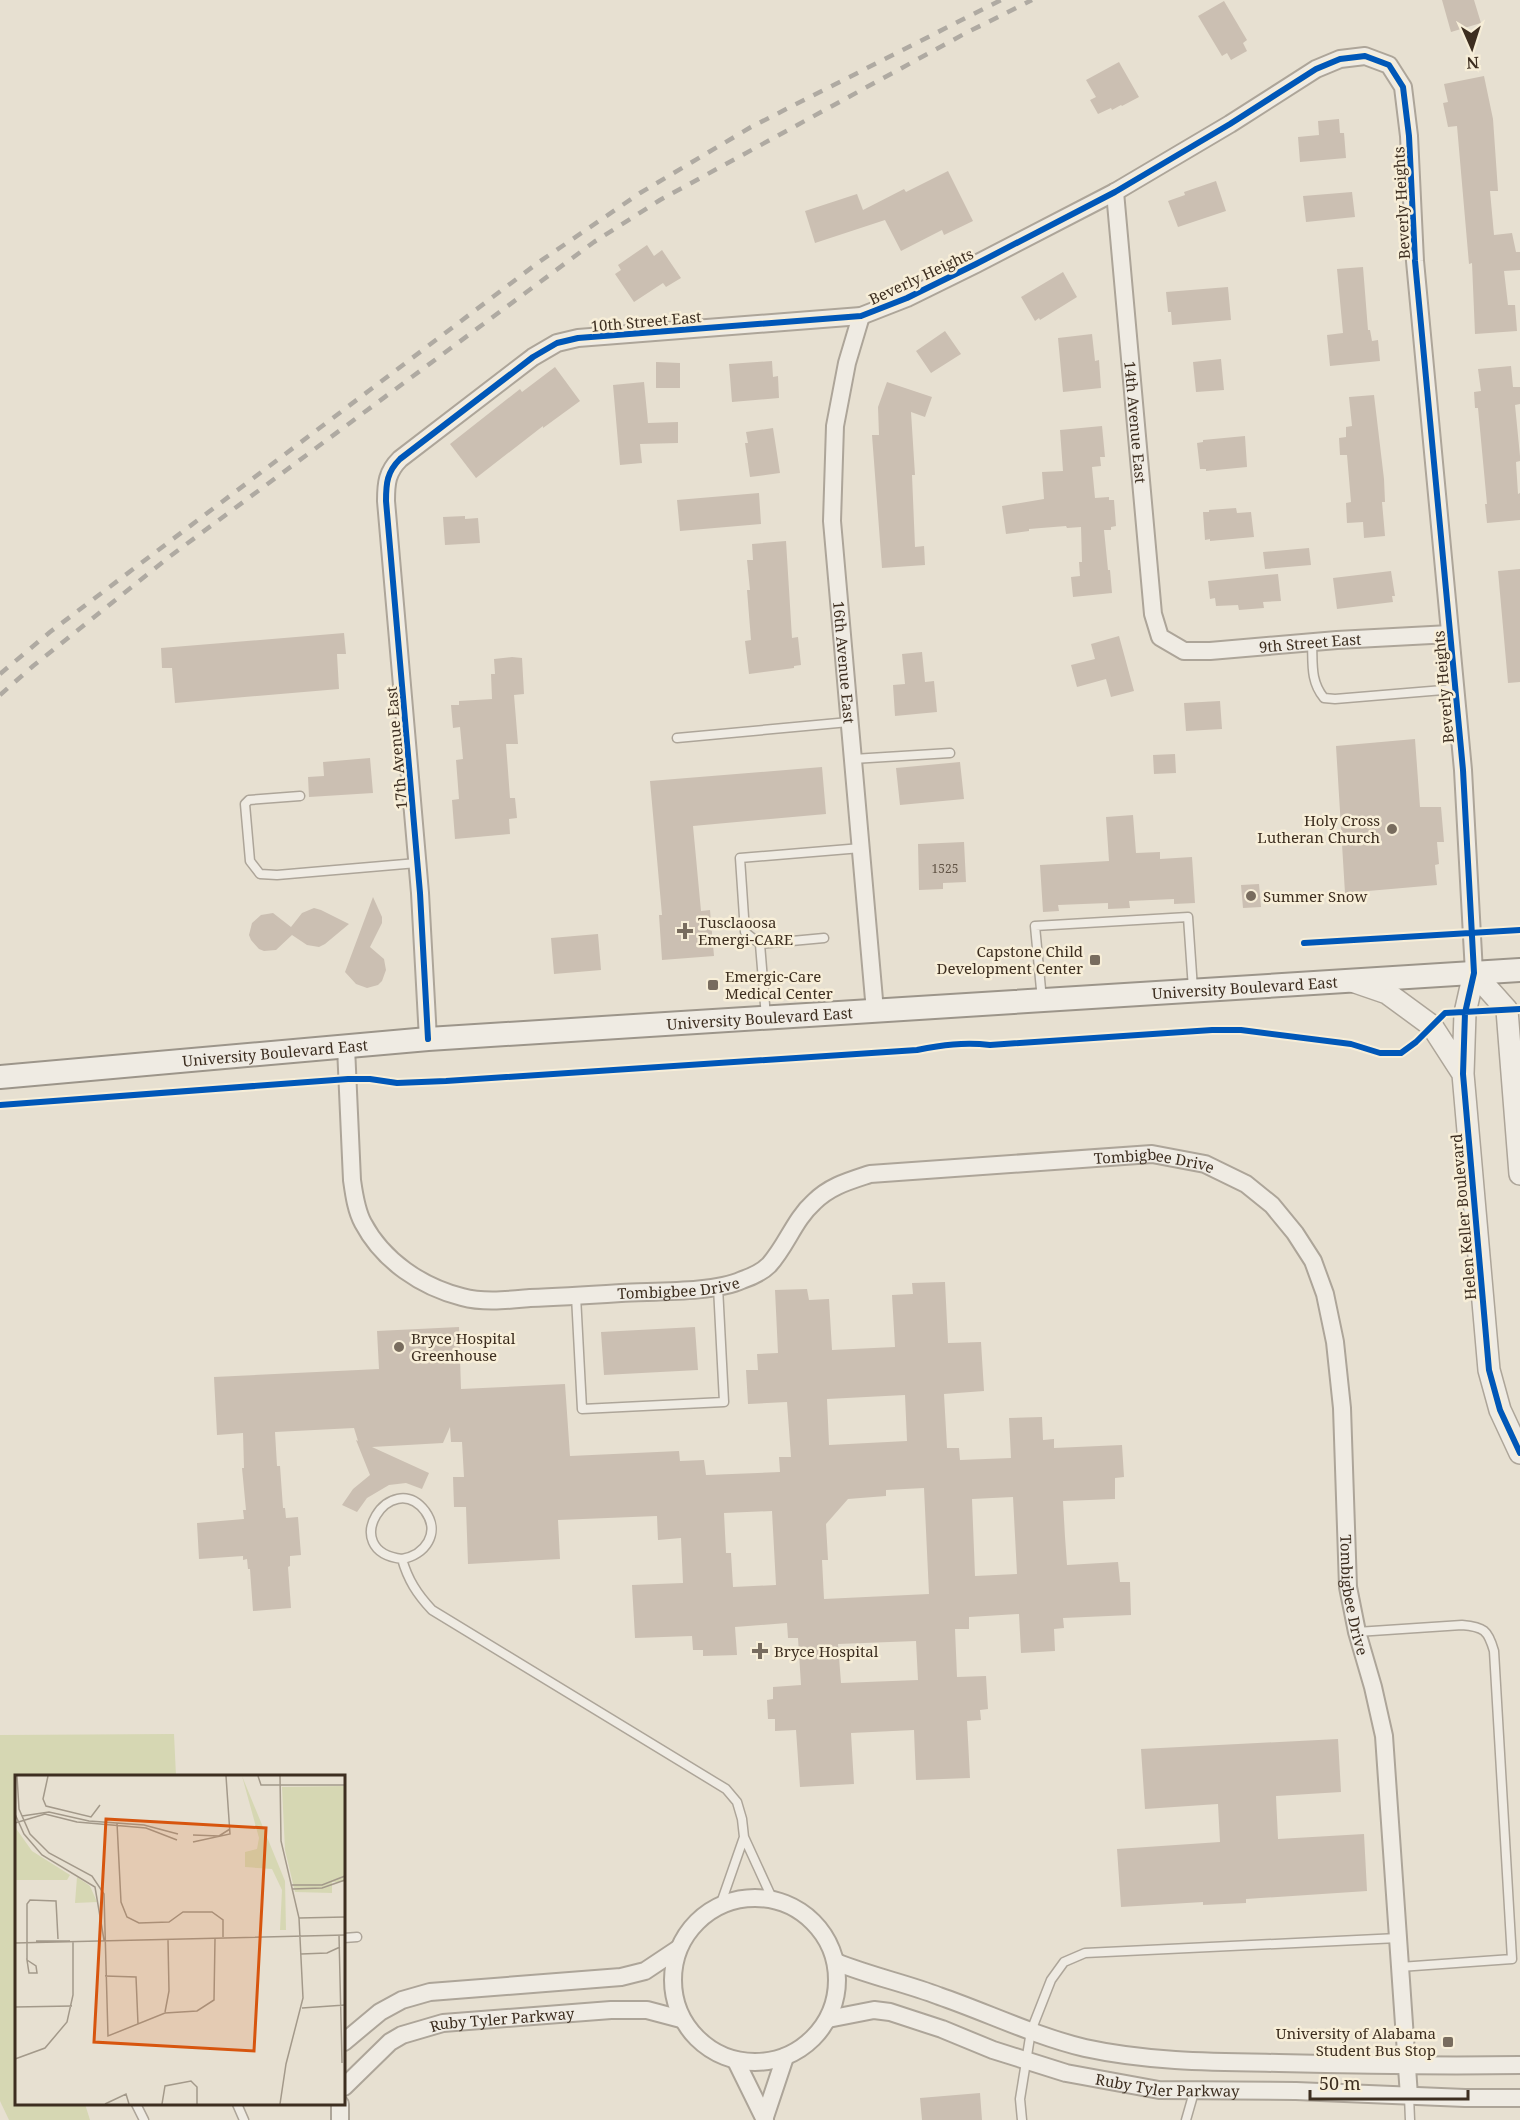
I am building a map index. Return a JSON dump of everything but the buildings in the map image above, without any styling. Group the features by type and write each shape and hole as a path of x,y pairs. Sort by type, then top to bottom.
{"main road":[{"name":"University Boulevard East","path":"0,1077 428,1040 1520,970"}],"street":[{"name":"Beverly Heights","path":"861,316 907,298 1115,192 1230,124 1316,69 1340,59 1365,56 1389,65 1403,87 1409,135 1415,261 1463,770 1474,973"},
{"name":"14th Avenue East","path":"1115,192 1153,614 1160,637 1172,644"},
{"name":"10th Street East","path":"400,459 533,357 557,343 606,335 861,316"},
{"name":"16th Avenue East","path":"861,316 847,363 835,426 832,521 875,1011"},
{"name":"17th Avenue East","path":"400,459 391,468 387,478 386,501 417,863 428,1040"},
{"name":"9th Street East","path":"1172,644 1184,651 1210,651 1450,634"},
{"name":"Helen Keller Boulevard","path":"1474,973 1465,1013 1463,1074 1489,1370 1500,1410 1520,1453"},
{"path":"1474,973 1507,1010 1520,1174"},
{"path":"1351,981 1387,993 1432,1026 1463,1074"},
{"name":"Tombigbee Drive","path":"346,1047 351,1180 363,1223 376,1244 405,1272 439,1290 464,1298 489,1300 576,1296 718,1287 741,1281 768,1267 785,1244 795,1223 813,1202 834,1186 870,1174 1152,1154 1205,1164 1246,1184 1272,1205 1295,1233 1313,1261 1325,1294 1335,1342 1342,1408 1348,1587 1357,1632 1384,1736 1409,2096"},
{"path":"747,1898 772,1898 792,1906 812,1920 827,1940 836,1962 838,1982 835,2001 828,2019 810,2042 785,2056 761,2062 736,2061 714,2052 695,2038 681,2019 673,1996 672,1972 678,1948 689,1929 705,1914 721,1903 747,1898"},
{"path":"345,2041 387,2008 402,2000 429,1992 621,1977 645,1971 678,1948"},
{"name":"Ruby Tyler Parkway","path":"836,1962 864,1974 937,1995 1031,2031 1085,2048 1139,2057 1188,2062 1407,2066 1520,2065"},
{"name":"Ruby Tyler Parkway","path":"345,2086 390,2042 402,2035 442,2023 611,2010 647,2010 681,2019"},
{"name":"Ruby Tyler Parkway","path":"828,2019 874,2010 890,2012 1065,2073 1159,2090 1296,2091 1520,2098"},
{"path":"765,2119 785,2056"},
{"path":"736,2061 765,2119"}],"lane":[{"path":"1312,642 1313,678 1316,688 1324,698 1455,689"},
{"path":"677,738 849,722"},
{"path":"853,759 950,753"},
{"path":"300,796 249,800 245,804 250,861 260,874 277,875 417,863"},
{"path":"824,938 760,944 745,932 740,858 861,848"},
{"path":"1042,1000 1035,926 1188,917 1193,991"},
{"path":"760,944 766,1018"},
{"path":"576,1296 582,1409 724,1402 718,1287"},
{"path":"394,1500 414,1502 422,1508 431,1526 427,1545 421,1552 402,1559 392,1558 376,1547 372,1538 371,1528 378,1510 394,1500"},
{"path":"402,1559 406,1576 416,1593 432,1610 726,1789 737,1802 744,1837 772,1898"},
{"path":"1357,1632 1477,1626 1489,1635 1494,1651 1512,1959 1400,1967"},
{"path":"721,1903 744,1837"},
{"path":"345,1938 357,1937"},
{"path":"1022,2120 1020,2099 1031,2031 1051,1980 1064,1962 1085,1953 1398,1938"},
{"path":"1186,2120 1194,2092"},
{"path":"1409,2096 1410,2120"},
{"path":"137,2105 144,2120"},
{"path":"238,2105 244,2120"}],"green space":[{"path":"174,1734 176,1775 15,1775 15,2105 85,2105 90,2120 9,2120 0,2101 0,1735"}],"railway":[{"path":"0,674 50,632 539,262 640,193 751,127 1001,0"},
{"path":"0,695 169,557 594,242 660,200 964,34 1032,0"}],"cycle path":[{"path":"428,1039 420,893 386,501 388,478 400,459 533,357 557,343 578,338 861,316 907,298 1115,192 1230,124 1316,69 1340,59 1365,56 1389,65 1403,87 1409,136 1415,261 1463,770 1474,973 1465,1013 1463,1074 1489,1370 1500,1410 1520,1453"},
{"path":"1304,943 1520,930"},
{"path":"0,1105 348,1079 397,1083 446,1081 917,1050 953,1044 990,1045 1212,1030 1241,1030 1351,1044 1380,1053 1401,1053 1416,1042 1445,1013 1520,1009"}],"place":[{"name":"Holy Cross Lutheran Church","path":"1392,829"},
{"name":"Summer Snow","path":"1251,896"},
{"name":"Tusclaoosa Emergi-CARE","path":"685,931"},
{"name":"Capstone Child Development Center","path":"1095,960"},
{"name":"Emergic-Care Medical Center","path":"713,985"},
{"name":"Bryce Hospital Greenhouse","path":"399,1347"},
{"name":"Bryce Hospital","path":"760,1651"},
{"name":"University of Alabama Student Bus Stop","path":"1448,2042"}]}
